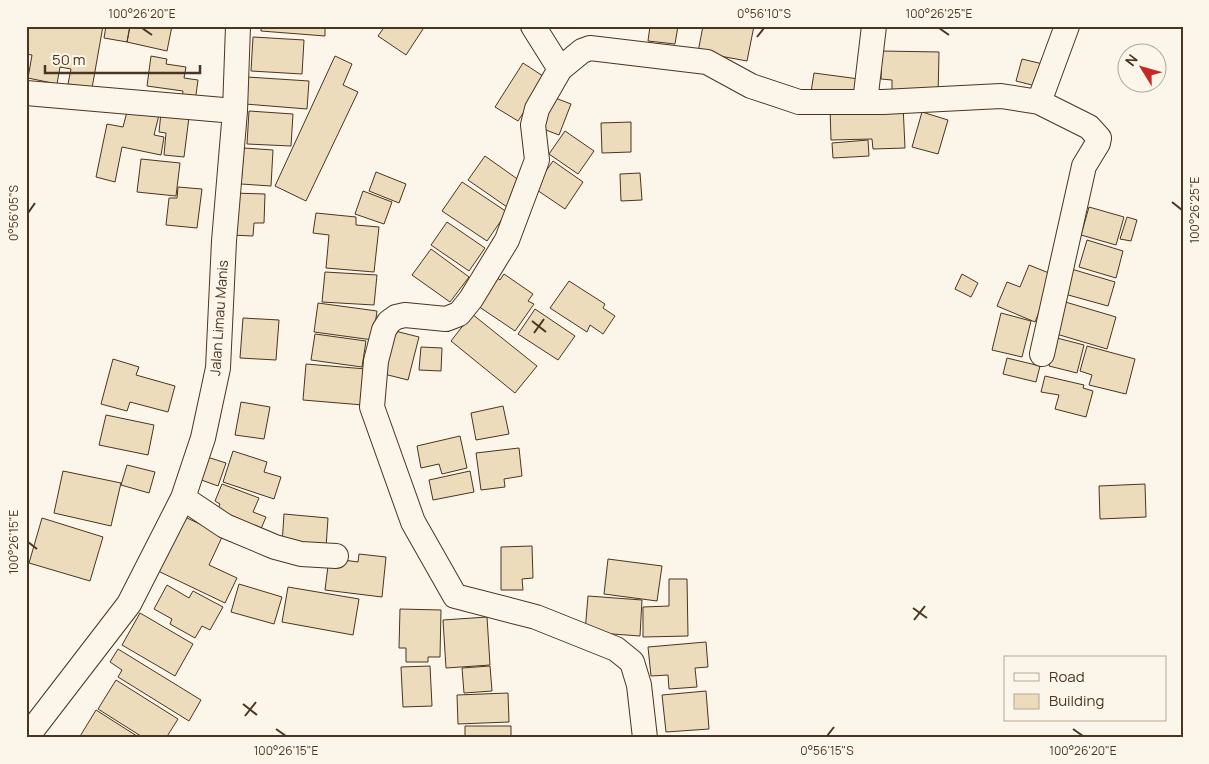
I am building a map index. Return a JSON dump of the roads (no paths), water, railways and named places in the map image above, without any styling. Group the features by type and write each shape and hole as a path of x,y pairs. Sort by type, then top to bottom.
{"street":[{"name":"Jalan Limau Manis","path":"26,738 129,604 183,498 204,438 218,368 224,241 235,111 238,26"},
{"path":"533,26 560,69"},
{"path":"865,102 874,26"},
{"path":"1039,102 1067,26"},
{"path":"645,738 639,686 632,662 616,649 536,616 455,596 412,522 372,407 376,361 384,330 389,322 396,316 405,315 446,319 459,314 471,300 507,240 537,160 533,125 537,109 560,69 582,51 590,48 707,62 751,86 799,102 865,102 1001,96 1039,102 1089,127 1099,138 1098,143 1084,166 1042,354"},
{"path":"26,93 235,111"},
{"path":"183,498 225,526 275,547 301,554 336,556"}]}
